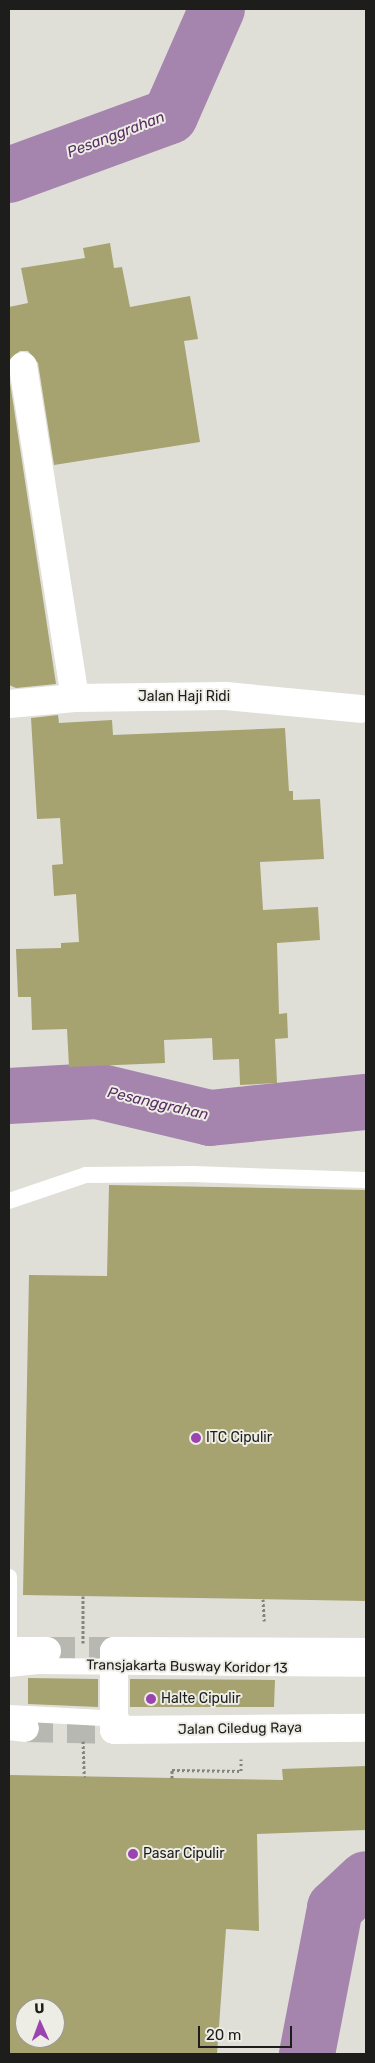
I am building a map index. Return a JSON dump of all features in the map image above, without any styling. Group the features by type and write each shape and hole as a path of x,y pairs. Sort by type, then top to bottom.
{"street":[{"path":"24,366 75,698"},
{"name":"Jalan Haji Ridi","path":"9,704 75,698 226,696 360,709"},
{"path":"9,1651 47,1651"},
{"name":"Jalan Ciledug Raya","path":"366,1652 114,1651 114,1730 366,1728"}],"lane":[{"path":"9,1201 86,1175 193,1174 366,1180"},
{"path":"9,1577 9,1651"},
{"name":"Transjakarta Busway Koridor 13","path":"9,1669 38,1666 366,1669"},
{"path":"14,1722 151,1720 366,1721"}],"building":[{"path":"110,243 114,268 122,267 130,307 190,296 198,339 184,341 200,442 54,465 38,363 28,351 20,351 9,360 9,307 28,303 21,268 85,258 83,248"},
{"path":"9,376 56,684 16,688 9,685"},
{"path":"58,715 59,723 112,720 113,735 285,728 289,791 293,791 293,800 320,799 324,859 260,862 263,910 318,907 320,940 277,943 279,1014 287,1013 288,1038 275,1039 277,1083 240,1085 239,1059 213,1060 212,1038 164,1040 165,1063 69,1067 67,1029 32,1030 31,997 18,997 16,949 61,948 61,943 79,942 76,894 54,896 52,865 63,864 60,818 37,819 31,718"},
{"name":"ITC Cipulir","path":"109,1185 366,1190 366,1601 23,1595 29,1275 107,1276"},
{"path":"28,1678 98,1679 98,1707 28,1704"},
{"path":"130,1679 275,1680 274,1707 130,1707"},
{"name":"Pasar Cipulir","path":"366,1766 366,1830 257,1834 259,1931 226,1929 217,2054 9,2054 9,1775 283,1780 282,1769"}],"waterway":[{"name":"Pesanggrahan","path":"9,175 170,116 217,9"},
{"name":"Pesanggrahan","path":"9,1096 97,1091 210,1118 366,1102"},
{"name":"Pesanggrahan","path":"307,2054 335,1908 366,1879"}],"tunnel":[{"path":"47,1651 114,1651"},
{"path":"25,1728 114,1730"}],"place":[{"name":"ITC Cipulir","path":"196,1438"},
{"name":"Halte Cipulir","path":"151,1699"},
{"name":"Pasar Cipulir","path":"133,1854"}]}
